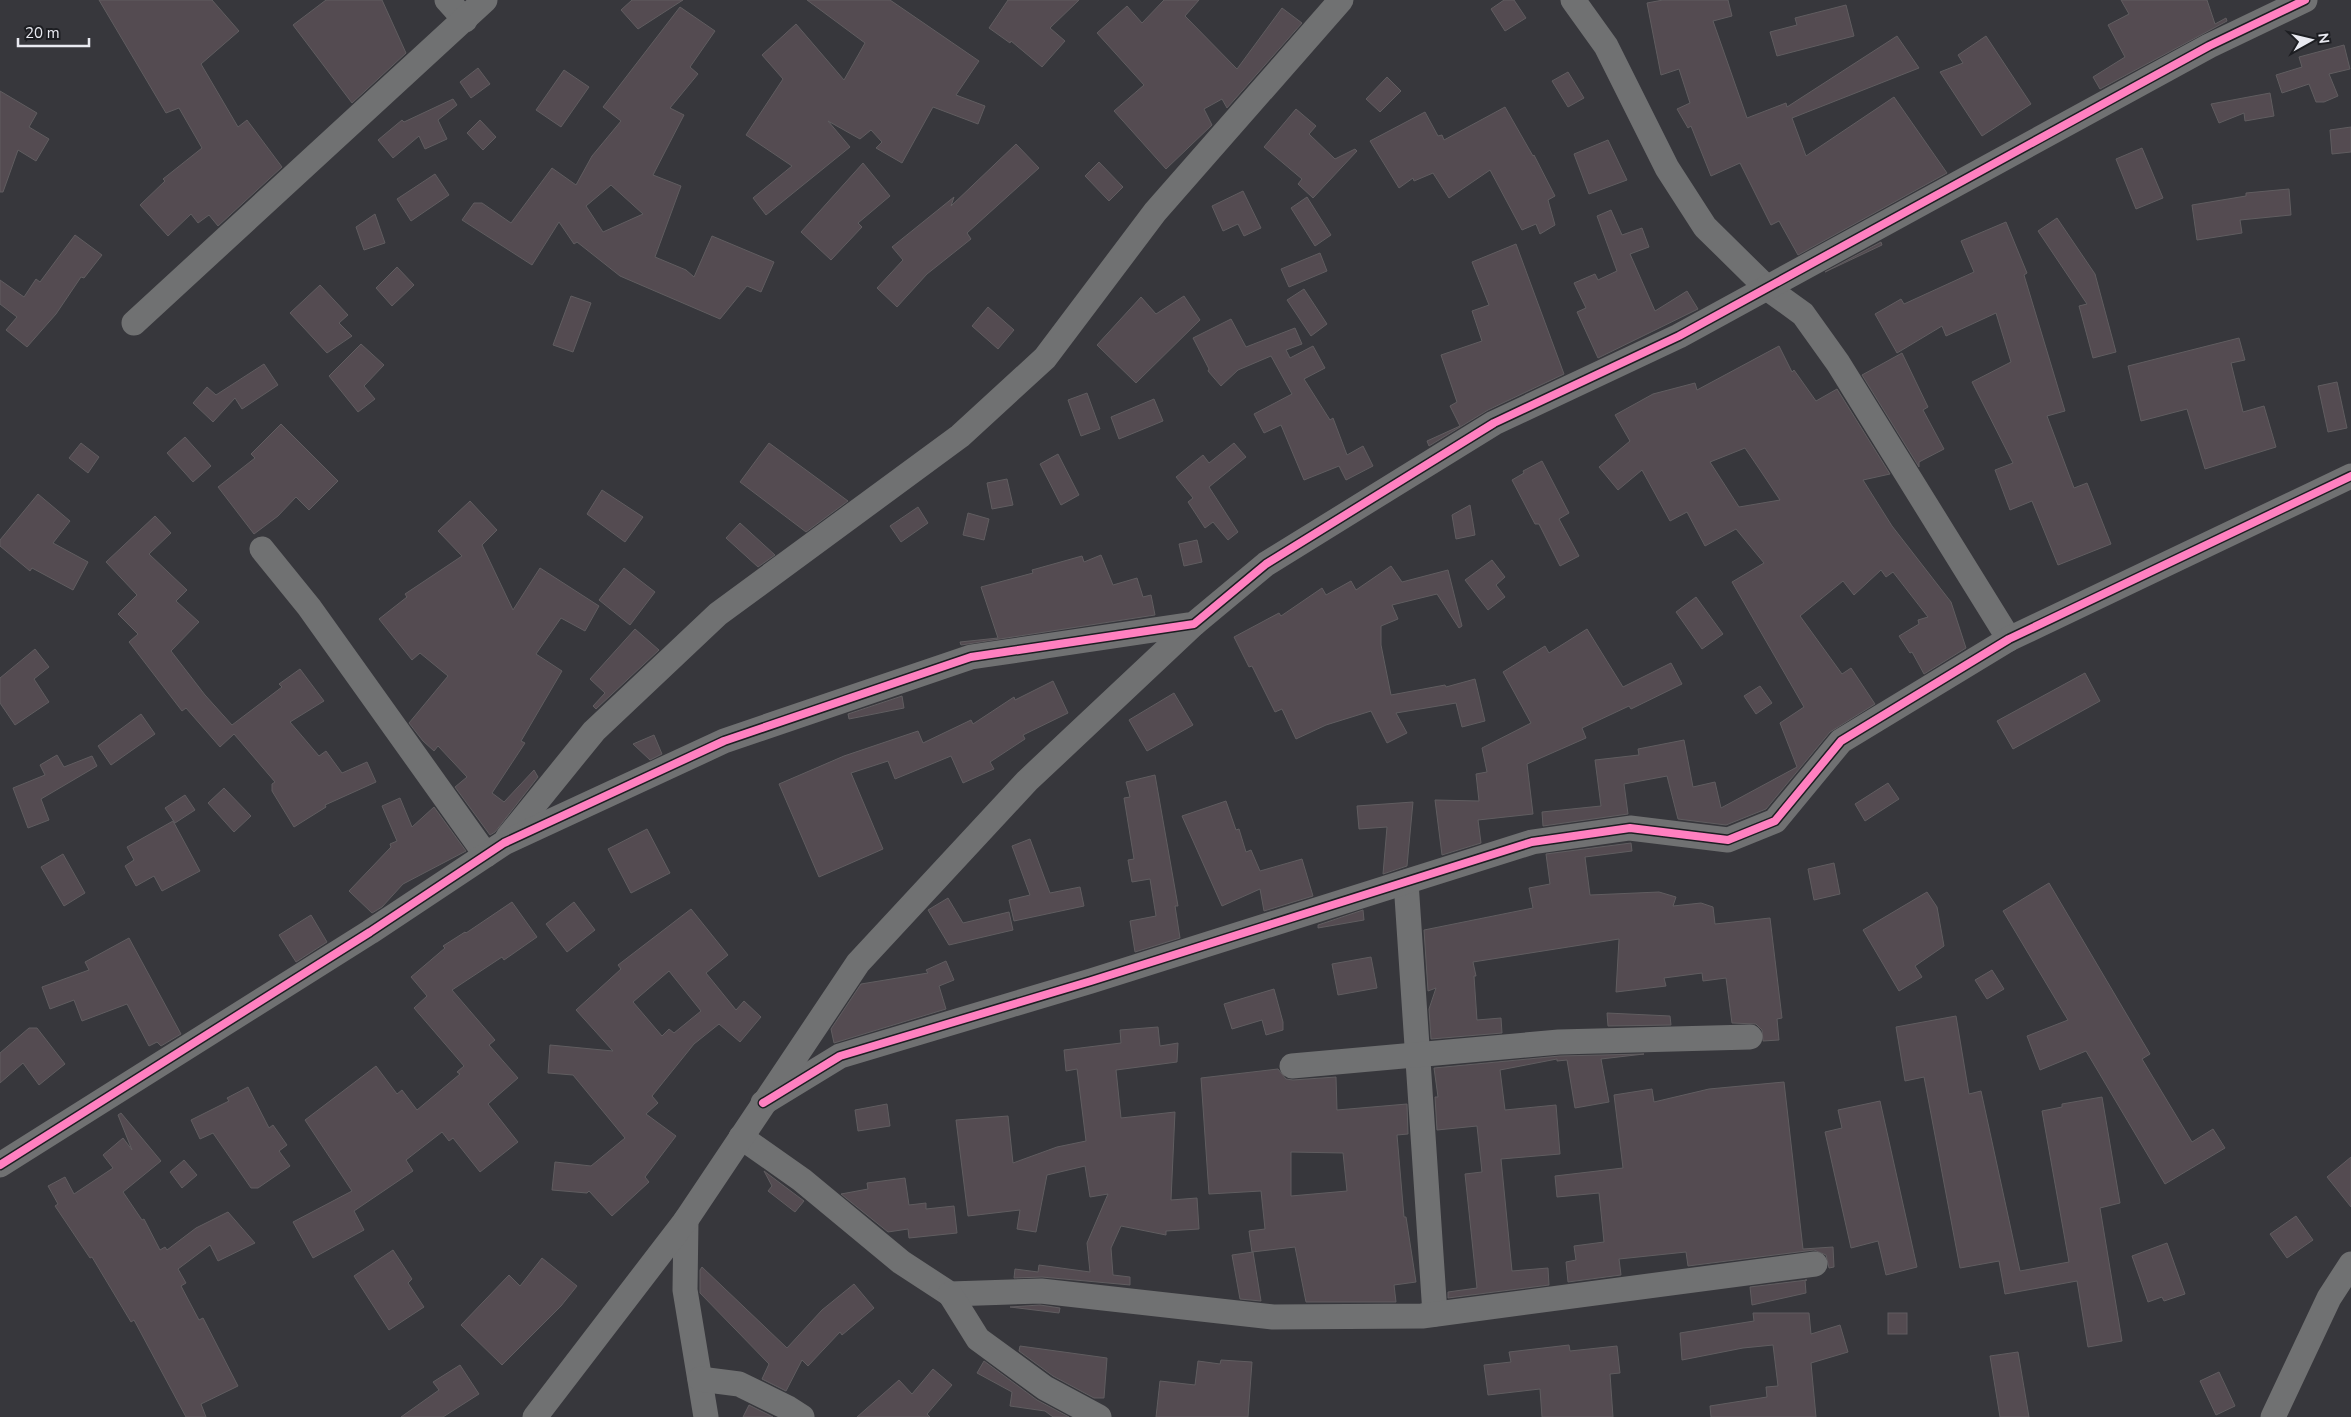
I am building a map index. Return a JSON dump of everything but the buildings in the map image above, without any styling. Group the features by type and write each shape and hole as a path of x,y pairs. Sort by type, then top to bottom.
{"street":[{"path":"446,0 464,20"},
{"path":"134,323 485,0"},
{"path":"495,849 594,731 718,614 960,436 1045,358 1155,212 1341,0"},
{"path":"1573,0 1606,46 1667,168 1705,226 1767,288 1803,314 1838,363 2009,639"},
{"path":"535,1417 686,1220 858,963 1027,781 1194,624 1266,564 1494,423 1679,336 2209,46 2305,0"},
{"path":"763,1103 840,1056 1109,976 1532,842 1630,828 1728,840 1767,825 1775,821 1841,741 2009,639 2351,476"},
{"path":"262,549 495,849"},
{"path":"0,1164 370,932 495,849 724,741 971,657 1194,624"},
{"path":"1406,882 1435,1314"},
{"path":"1292,1066 1559,1042 1750,1037"},
{"path":"741,1137 802,1180 901,1262 950,1294 978,1339 1045,1388 1098,1417"},
{"path":"686,1220 684,1290 706,1417"},
{"path":"950,1294 1041,1291 1273,1316 1435,1314 1815,1264"},
{"path":"2273,1417 2329,1298 2351,1264"},
{"path":"700,1379 739,1384 802,1417"}],"cycle path":[{"path":"0,1165 370,932 504,843 724,741 971,657 1194,624 1266,564 1494,423 1679,336 2209,46 2305,0"},
{"path":"763,1103 840,1056 1091,981 1532,842 1630,828 1728,840 1775,821 1841,741 2009,639 2351,476"}]}
